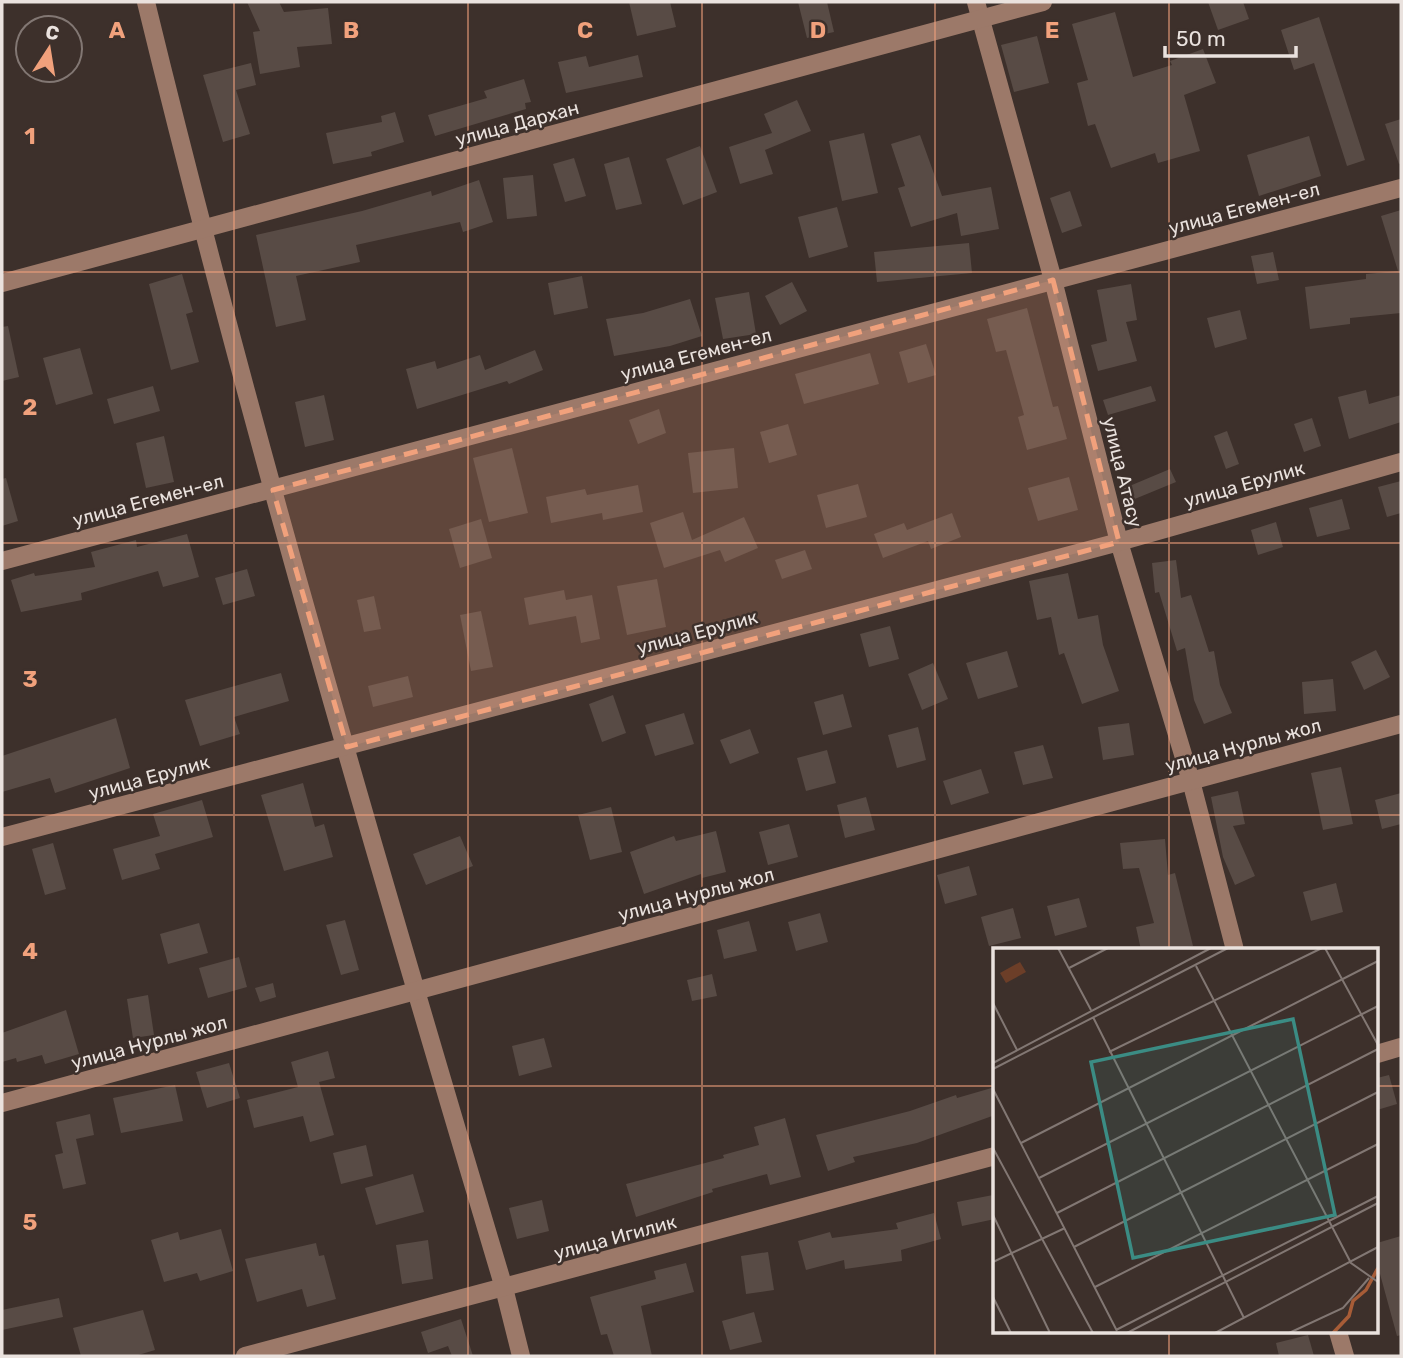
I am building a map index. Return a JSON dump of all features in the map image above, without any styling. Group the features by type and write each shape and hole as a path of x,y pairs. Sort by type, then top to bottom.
{"street":[{"path":"146,2 202,231 273,489 416,993 504,1288 521,1356"},
{"name":"улица Дархан","path":"2,283 202,231 978,10 1043,2"},
{"name":"улица Атасу","path":"978,10 1053,280 1119,542 1191,780 1234,948"},
{"name":"улица Егемен-ел","path":"2,561 1401,188"},
{"name":"улица Ерулик","path":"2,837 1119,542 1401,462"},
{"name":"улица Нурлы жол","path":"2,1103 1401,724"},
{"path":"1378,1054 1401,1047"},
{"name":"улица Игилик","path":"245,1356 993,1157"},
{"path":"1339,1334 1345,1356"}],"highlighted area":[{"path":"1053,280 1119,542 347,747 273,490"}],"building":[{"path":"247,2 279,2 284,12 328,8 332,44 297,47 300,67 260,74 253,32 260,31"},
{"path":"629,2 670,2 676,27 637,36"},
{"path":"798,2 827,2 834,32 807,38"},
{"path":"1208,2 1243,2 1249,19 1218,30"},
{"path":"1115,12 1133,77 1172,65 1170,61 1203,49 1216,83 1184,95 1200,151 1158,163 1155,153 1111,168 1095,124 1088,126 1077,83 1088,80 1072,24"},
{"path":"1319,17 1365,160 1347,166 1314,63 1294,70 1281,30"},
{"path":"1037,36 1049,83 1014,92 1001,45"},
{"path":"638,55 643,77 566,93 558,62 586,56 589,67"},
{"path":"251,63 256,85 236,90 250,134 223,142 203,75"},
{"path":"524,79 531,102 525,103 526,109 435,136 428,115 487,98 484,91"},
{"path":"797,100 811,131 765,150 773,174 740,184 729,147 772,133 764,114"},
{"path":"395,112 404,142 371,152 372,156 333,164 326,133 382,122 381,116"},
{"path":"1401,119 1401,163 1399,164 1385,124"},
{"path":"864,133 878,193 842,201 829,141"},
{"path":"920,135 942,196 991,187 999,229 961,236 957,213 911,227 898,188 905,186 891,144"},
{"path":"1309,136 1321,176 1259,196 1247,155"},
{"path":"700,146 717,192 683,205 666,159"},
{"path":"629,157 642,204 616,210 604,164"},
{"path":"574,158 586,196 565,202 553,164"},
{"path":"533,175 537,216 507,219 503,178"},
{"path":"479,180 493,222 463,232 460,222 356,245 360,262 296,276 306,320 276,327 256,235 362,211 431,191 432,196"},
{"path":"1070,191 1082,226 1062,233 1050,198"},
{"path":"837,207 848,247 809,258 798,217"},
{"path":"1401,210 1401,313 1350,318 1350,324 1310,329 1305,287 1366,279 1366,274 1398,271 1381,216"},
{"path":"969,243 972,273 877,282 874,252"},
{"path":"1273,252 1279,280 1257,284 1251,256"},
{"path":"182,274 193,312 186,314 199,362 171,370 149,284"},
{"path":"582,276 588,308 554,315 548,283"},
{"path":"792,282 807,311 780,325 765,296"},
{"path":"1131,284 1137,320 1126,322 1137,361 1098,371 1091,345 1107,341 1097,290"},
{"path":"749,292 756,334 723,339 715,298"},
{"path":"690,299 702,336 670,346 614,356 606,319 643,313"},
{"path":"1027,308 1053,407 1058,406 1067,439 1027,450 1018,417 1024,415 1006,350 996,352 987,319"},
{"path":"1240,310 1247,339 1215,348 1207,318"},
{"path":"8,326 19,377 2,381 2,327"},
{"path":"926,344 936,375 908,383 899,352"},
{"path":"80,348 93,394 56,405 43,358"},
{"path":"535,350 543,370 509,384 507,381 417,409 406,369 435,361 437,369 480,355 485,370"},
{"path":"870,353 879,384 804,404 795,374"},
{"path":"153,386 160,411 114,424 107,399"},
{"path":"1151,386 1156,401 1108,415 1103,400"},
{"path":"1366,390 1369,404 1401,395 1401,422 1349,439 1338,397"},
{"path":"324,395 334,440 305,447 295,402"},
{"path":"659,409 666,433 638,444 629,420"},
{"path":"1312,418 1321,446 1304,452 1294,424"},
{"path":"788,424 797,455 769,463 760,432"},
{"path":"1227,431 1239,464 1226,469 1214,436"},
{"path":"164,436 174,482 146,488 136,443"},
{"path":"512,448 528,513 489,522 473,458"},
{"path":"734,448 738,488 693,493 688,453"},
{"path":"1170,469 1176,482 1125,503 1120,490"},
{"path":"1069,477 1078,510 1038,521 1028,488"},
{"path":"6,478 18,521 2,526 2,479"},
{"path":"1401,481 1401,513 1387,517 1378,487"},
{"path":"858,484 867,517 826,528 817,495"},
{"path":"638,485 643,512 603,520 602,513 551,523 546,497 585,489 587,495"},
{"path":"1342,499 1350,529 1317,537 1309,508"},
{"path":"683,512 692,540 744,517 758,548 725,562 720,550 664,568 650,523"},
{"path":"952,513 961,537 931,549 928,541 883,558 874,534 904,523 907,530"},
{"path":"481,519 492,558 460,568 449,529"},
{"path":"1276,522 1283,547 1258,555 1251,530"},
{"path":"187,534 199,577 163,587 158,571 81,593 82,600 21,612 11,580 34,573 35,576 95,567 91,552 136,540 137,547"},
{"path":"805,550 812,569 782,579 775,560"},
{"path":"1176,560 1181,598 1191,595 1209,652 1214,651 1220,685 1232,713 1204,724 1194,700 1185,648 1177,651 1159,592 1155,593 1152,563"},
{"path":"247,569 255,596 223,605 215,578"},
{"path":"1068,573 1078,619 1098,615 1103,645 1119,691 1082,704 1064,653 1059,655 1051,617 1037,620 1029,581"},
{"path":"657,579 666,627 627,635 617,586"},
{"path":"564,590 566,600 592,595 600,639 581,643 576,616 529,625 524,598"},
{"path":"374,596 381,629 364,632 357,600"},
{"path":"481,611 493,667 471,671 460,615"},
{"path":"890,626 899,659 869,667 860,634"},
{"path":"1376,650 1390,677 1364,690 1351,662"},
{"path":"1007,651 1018,687 978,699 966,663"},
{"path":"933,663 948,699 922,710 908,674"},
{"path":"281,673 289,701 234,717 240,734 200,746 185,700"},
{"path":"408,676 413,697 373,707 368,686"},
{"path":"1333,679 1336,711 1304,714 1302,682"},
{"path":"843,694 852,727 823,735 814,702"},
{"path":"613,695 626,733 602,742 589,704"},
{"path":"684,713 694,744 655,756 645,725"},
{"path":"116,718 130,768 55,793 50,778 2,792 2,756"},
{"path":"1129,723 1134,755 1103,760 1098,727"},
{"path":"918,727 926,760 897,768 888,735"},
{"path":"750,729 759,753 730,764 720,740"},
{"path":"1043,745 1053,778 1023,785 1014,752"},
{"path":"827,750 836,783 806,791 797,758"},
{"path":"1341,767 1353,824 1323,830 1311,773"},
{"path":"981,769 989,793 951,805 943,781"},
{"path":"303,783 315,827 324,824 333,857 284,871 261,795"},
{"path":"1238,791 1245,824 1233,826 1255,876 1235,885 1223,857 1211,797"},
{"path":"1401,793 1401,824 1382,829 1375,800"},
{"path":"866,797 875,830 845,838 837,805"},
{"path":"202,800 213,837 155,854 160,869 122,880 113,849 160,836 153,814"},
{"path":"611,807 622,852 590,860 578,815"},
{"path":"789,824 798,857 768,865 759,832"},
{"path":"716,831 726,872 702,878 701,874 644,894 630,852 674,836 676,841"},
{"path":"460,836 473,866 426,885 413,854"},
{"path":"1165,839 1168,875 1175,873 1193,946 1141,948 1136,927 1154,923 1139,868 1123,869 1120,843"},
{"path":"53,843 66,889 45,895 32,849"},
{"path":"969,866 977,895 945,904 937,875"},
{"path":"1336,883 1343,912 1311,921 1303,892"},
{"path":"1079,898 1087,927 1055,936 1047,906"},
{"path":"1013,908 1021,938 989,946 981,917"},
{"path":"820,913 828,942 796,951 788,922"},
{"path":"345,920 359,970 341,975 326,925"},
{"path":"749,921 757,951 724,959 717,930"},
{"path":"199,923 208,953 168,964 160,934"},
{"path":"239,957 247,987 208,998 199,968"},
{"path":"712,974 717,996 692,1001 687,980"},
{"path":"273,983 276,997 260,1002 255,988"},
{"path":"148,995 154,1035 133,1038 127,999"},
{"path":"66,1010 79,1054 45,1064 42,1055 17,1062 16,1058 2,1062 2,1033"},
{"path":"544,1038 552,1067 519,1076 512,1046"},
{"path":"328,1051 335,1078 319,1082 334,1135 310,1142 303,1116 254,1128 247,1100 298,1087 291,1062"},
{"path":"229,1063 240,1098 207,1108 196,1072"},
{"path":"1389,1075 1397,1104 1378,1110 1378,1078"},
{"path":"175,1085 183,1121 121,1133 113,1098"},
{"path":"993,1088 993,1116 917,1143 853,1157 855,1162 828,1171 816,1135 910,1111 956,1095 957,1098"},
{"path":"90,1114 94,1135 76,1139 86,1184 63,1189 55,1155 63,1153 56,1122"},
{"path":"785,1118 801,1177 770,1185 767,1174 712,1189 713,1192 636,1217 626,1184 724,1158 723,1155 759,1145 754,1127"},
{"path":"366,1145 373,1176 341,1184 333,1153"},
{"path":"413,1174 424,1212 376,1225 365,1188"},
{"path":"993,1195 993,1219 962,1226 957,1202"},
{"path":"542,1200 549,1231 517,1239 509,1208"},
{"path":"934,1213 941,1239 901,1250 902,1261 845,1269 844,1260 806,1270 798,1241 830,1232 832,1238 898,1229 896,1223"},
{"path":"221,1229 233,1271 200,1281 197,1273 164,1282 151,1240 178,1232 180,1240"},
{"path":"1401,1236 1401,1335 1397,1336 1378,1274 1378,1243"},
{"path":"428,1240 433,1279 402,1284 396,1245"},
{"path":"316,1243 319,1256 324,1255 336,1299 307,1307 302,1289 257,1302 245,1259"},
{"path":"768,1252 774,1290 746,1294 741,1256"},
{"path":"686,1263 694,1292 641,1306 652,1356 614,1356 607,1334 601,1335 590,1297 656,1279 654,1271"},
{"path":"59,1298 63,1317 2,1330 2,1310"},
{"path":"143,1310 155,1350 135,1356 81,1356 73,1328"},
{"path":"754,1312 762,1342 730,1350 722,1321"},
{"path":"461,1319 473,1356 452,1356 448,1346 428,1353 421,1332"},
{"path":"1308,1335 1314,1356 1279,1356 1276,1343"}]}
